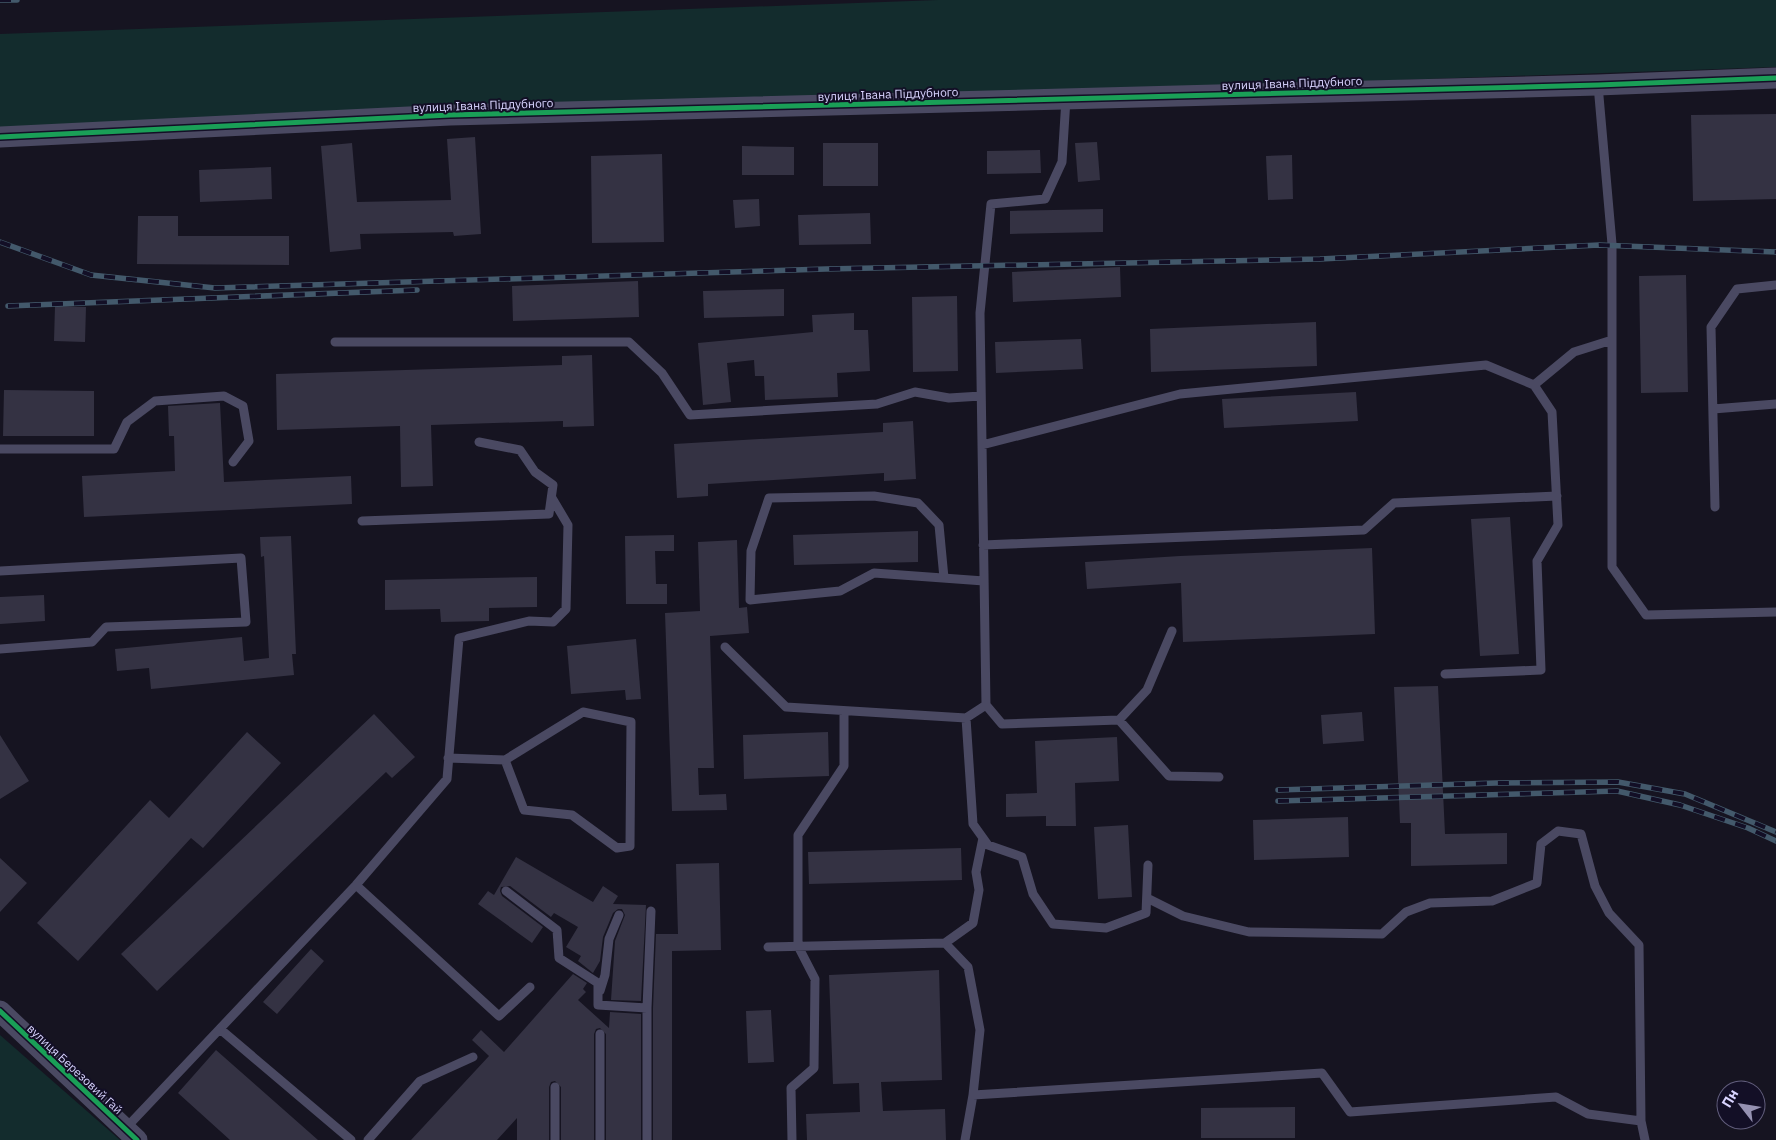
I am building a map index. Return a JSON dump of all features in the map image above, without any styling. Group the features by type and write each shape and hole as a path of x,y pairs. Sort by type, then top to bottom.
{"street":[{"name":"вулиця Івана Піддубного","path":"0,137 450,115 1598,85 1776,78"},
{"name":"вулиця Березовий Гай","path":"0,1011 131,1135"}],"lane":[{"path":"1598,85 1612,244 1612,567 1646,615 1776,612"},
{"path":"1066,99 1062,162 1045,199 991,204 980,313 986,705 1002,724 1119,720 1147,690 1172,631"},
{"path":"1715,507 1711,327 1737,289 1776,285"},
{"path":"1534,385 1574,352 1612,340"},
{"path":"335,342 629,342 662,373 690,415 877,404 915,392 949,398 981,396"},
{"path":"982,445 1180,394 1486,365 1534,385 1552,412 1558,525 1537,561 1541,670 1445,674"},
{"path":"0,448 114,448 127,422 156,401 224,396 243,406 249,441 233,462"},
{"path":"1713,410 1776,404"},
{"path":"362,521 549,514 553,485 534,472 520,450 479,442"},
{"path":"944,578 939,524 918,503 874,496 769,498 751,551 750,600 840,591 874,573 984,581"},
{"path":"983,546 1364,530 1394,503 1557,496"},
{"path":"131,1135 220,1029 356,885 447,779 459,638 529,622 553,622 566,609 568,525 552,498"},
{"path":"0,571 241,558 246,622 106,627 92,642 0,649"},
{"path":"725,647 786,707 966,718 986,705"},
{"path":"792,1140 791,1088 814,1068 815,979 798,946 798,835 844,766 844,710"},
{"path":"448,758 505,760 583,712 631,722 630,846 617,848 572,815 524,810 505,760"},
{"path":"966,718 973,824 988,845 1022,857 1034,894 1053,924 1106,928 1146,913 1148,865"},
{"path":"1119,720 1169,776 1219,776"},
{"path":"1147,898 1183,916 1249,932 1382,934 1406,912 1430,903 1492,901 1537,883 1541,844 1558,831 1581,834 1595,886 1604,904 1639,945 1641,1121 1645,1140"},
{"path":"768,947 945,943 973,922 979,890 976,872 983,838"},
{"path":"356,885 499,1016 530,987"},
{"path":"506,891 557,930 559,958 598,983 598,1005 647,1008"},
{"path":"647,1140 647,1008 652,911"},
{"path":"598,998 605,975 609,939 619,915"},
{"path":"945,943 968,967 980,1030 973,1095 965,1140"},
{"path":"220,1029 351,1140"},
{"path":"600,1034 600,1140"},
{"path":"368,1140 420,1081 473,1057"},
{"path":"973,1095 1322,1073 1350,1112 1556,1097 1588,1114 1641,1121"},
{"path":"555,1087 555,1140"}],"green space":[{"path":"938,0 1776,0 1776,67 0,128 0,34"},
{"path":"0,1035 120,1140 0,1140"}],"building":[{"path":"1776,114 1776,199 1693,201 1691,115"},
{"path":"475,137 481,234 454,236 453,232 360,234 361,249 330,252 321,146 352,143 357,202 451,200 447,139"},
{"path":"1097,142 1100,180 1078,182 1075,143"},
{"path":"823,143 878,143 878,186 823,186"},
{"path":"742,146 794,147 794,175 742,175"},
{"path":"1040,150 1041,173 987,174 987,151"},
{"path":"662,154 664,242 592,243 591,156"},
{"path":"1292,155 1293,199 1268,200 1266,156"},
{"path":"271,167 272,199 200,202 199,170"},
{"path":"759,199 760,226 735,228 733,200"},
{"path":"1103,209 1103,232 1010,234 1010,211"},
{"path":"870,213 871,244 799,245 798,215"},
{"path":"138,216 178,216 178,236 289,236 289,265 137,264"},
{"path":"1120,267 1121,297 1013,302 1012,272"},
{"path":"1686,275 1688,392 1641,393 1639,276"},
{"path":"638,281 639,317 513,321 512,286"},
{"path":"784,289 784,316 704,318 703,291"},
{"path":"957,296 958,371 913,372 912,297"},
{"path":"55,306 86,307 85,342 54,341"},
{"path":"854,313 854,330 868,330 870,371 837,373 838,397 765,400 764,376 755,376 754,360 727,363 731,402 703,405 698,343 813,332 812,315"},
{"path":"1316,322 1317,366 1151,372 1150,329"},
{"path":"1081,339 1083,369 996,373 995,342"},
{"path":"592,355 594,426 563,427 563,421 431,425 433,486 401,487 400,426 277,430 276,374 562,365 562,356"},
{"path":"4,390 94,391 94,436 3,436"},
{"path":"1356,392 1358,421 1224,428 1222,399"},
{"path":"220,403 224,482 351,476 352,504 84,517 82,476 175,471 174,436 169,436 168,406"},
{"path":"913,421 916,479 884,481 884,473 708,484 708,496 677,498 674,444 883,432 883,423"},
{"path":"1510,517 1519,654 1480,656 1471,519"},
{"path":"918,531 918,562 794,565 793,535"},
{"path":"674,535 674,551 655,551 656,584 667,584 667,604 626,604 625,536"},
{"path":"291,536 296,654 292,654 294,675 151,689 149,668 117,671 115,649 242,637 244,661 269,658 264,556 261,557 260,537"},
{"path":"737,540 739,608 747,607 749,633 710,636 714,768 698,768 699,795 726,794 727,810 672,811 665,613 700,611 698,542"},
{"path":"1372,548 1375,634 1183,642 1181,583 1087,589 1085,562"},
{"path":"537,577 537,607 489,608 489,621 441,622 440,609 385,610 385,580"},
{"path":"44,595 45,621 0,624 0,597"},
{"path":"636,639 641,699 626,700 625,690 571,694 567,646"},
{"path":"1438,686 1445,834 1507,833 1507,864 1411,866 1411,823 1400,823 1394,687"},
{"path":"1362,712 1364,741 1323,744 1321,715"},
{"path":"374,714 415,757 392,778 386,772 157,991 121,954"},
{"path":"247,732 281,763 203,848 191,838 78,961 37,923 150,800 169,818"},
{"path":"828,732 829,776 744,779 743,735"},
{"path":"0,735 29,781 0,799"},
{"path":"1117,737 1119,781 1075,783 1076,826 1046,826 1046,816 1006,817 1006,794 1037,793 1035,741"},
{"path":"1348,817 1349,857 1254,860 1253,820"},
{"path":"1128,825 1132,897 1098,899 1094,827"},
{"path":"961,848 962,880 809,884 808,852"},
{"path":"516,857 593,902 603,886 618,896 613,904 646,905 641,1001 611,1000 615,941 625,915 622,909 618,909 613,913 603,937 600,961 593,973 578,961 581,956 566,947 578,927 554,913 551,917 510,886 501,887 502,896 543,927 532,943 478,904 488,891 494,895"},
{"path":"0,858 27,883 0,912"},
{"path":"719,863 721,950 672,951 672,1140 653,1140 653,1008 656,934 678,934 676,864"},
{"path":"311,949 324,961 277,1014 263,1002"},
{"path":"939,970 942,1080 881,1082 883,1111 945,1109 946,1140 807,1140 806,1114 860,1112 859,1083 833,1084 829,975"},
{"path":"573,974 587,983 583,989 586,992 578,1000 609,1028 610,1012 641,1014 641,1140 606,1140 606,1034 600,1028 596,1029 594,1034 594,1140 561,1140 561,1087 555,1081 551,1082 549,1087 549,1140 517,1140 517,1118 497,1140 411,1140 489,1056 472,1040 481,1030 504,1052"},
{"path":"771,1010 774,1062 748,1063 746,1011"},
{"path":"216,1050 318,1140 230,1140 178,1093"},
{"path":"1295,1107 1295,1138 1201,1138 1201,1108"}],"railway":[{"path":"0,0 17,0"},
{"path":"0,242 91,275 215,288 826,269 1320,259 1599,245 1776,252"},
{"path":"8,306 417,290"},
{"path":"1278,790 1496,783 1618,782 1685,794 1776,832"},
{"path":"1278,801 1617,791 1680,805 1748,828 1776,841"}],"cycle path":[{"path":"0,137 450,115 1598,85 1776,78"},
{"path":"0,1011 137,1140"}]}
